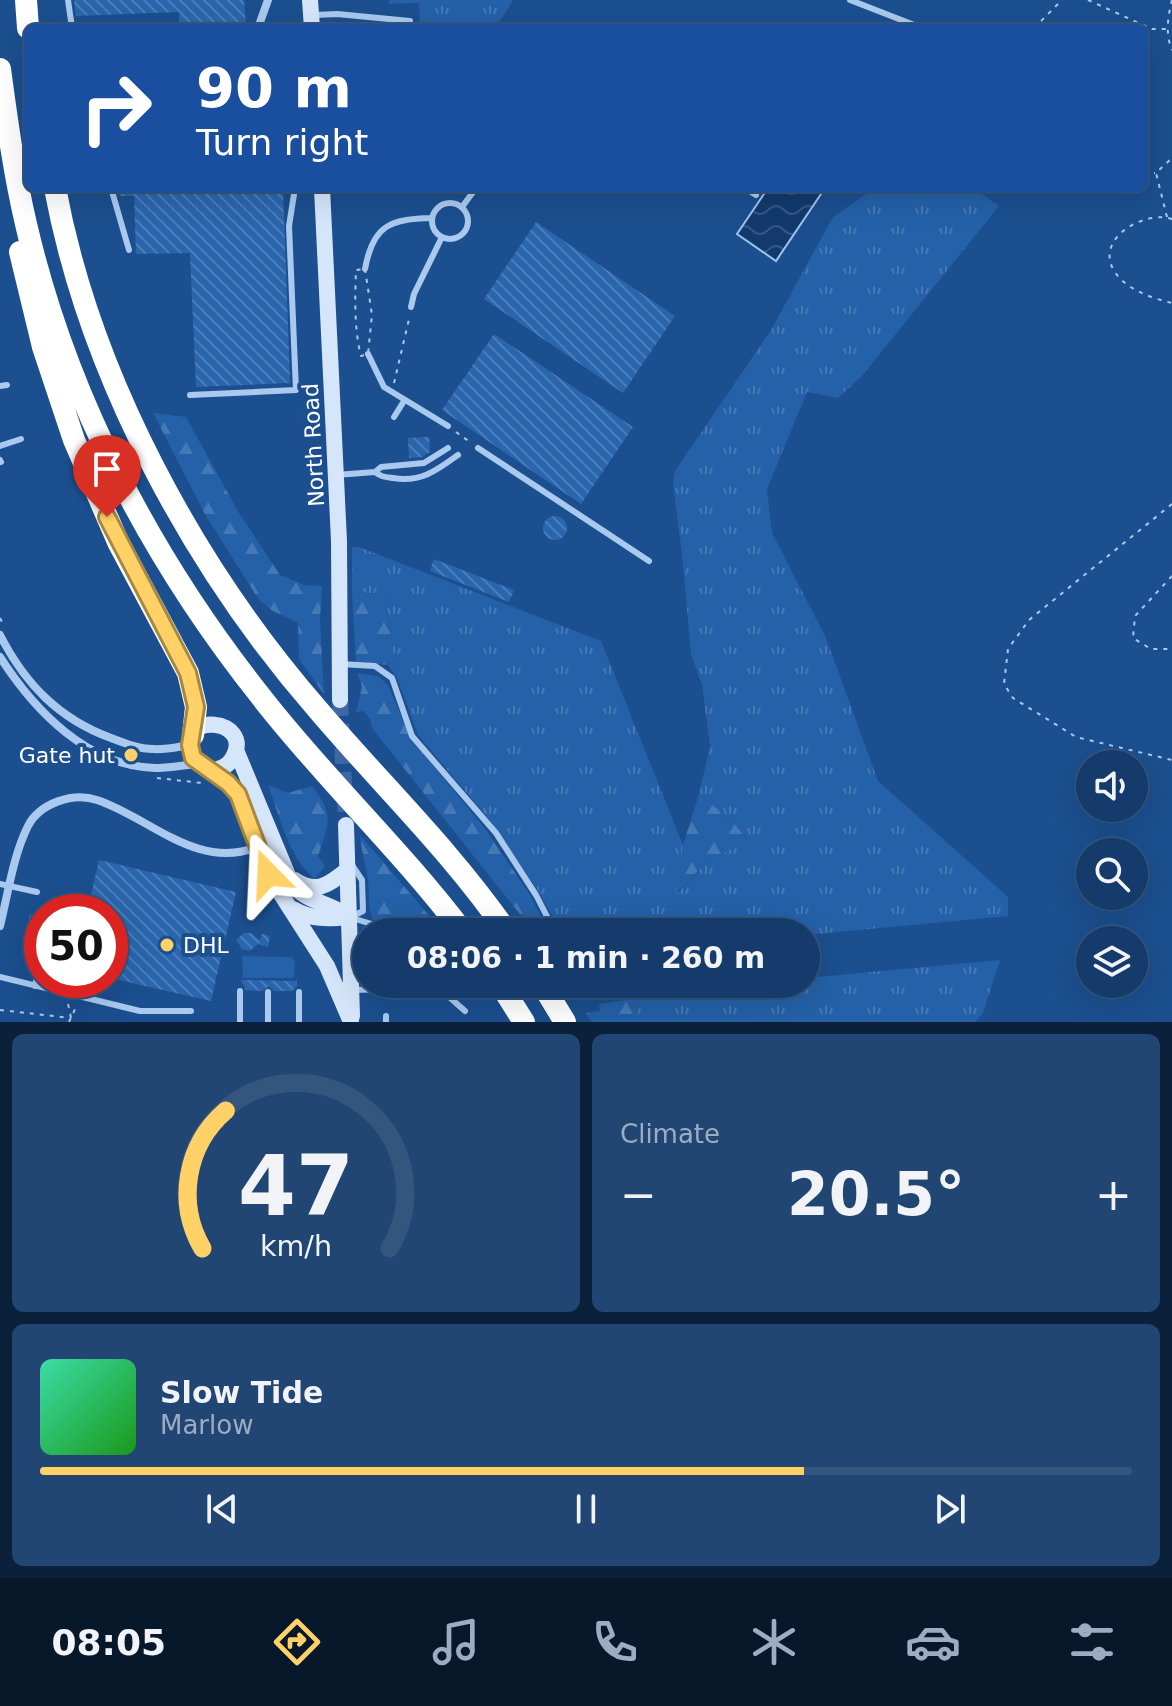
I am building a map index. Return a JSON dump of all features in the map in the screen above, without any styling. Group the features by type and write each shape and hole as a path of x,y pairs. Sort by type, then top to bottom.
{"highway":[{"path":"26,0 28,24"},
{"path":"0,69 9,144 42,282 64,349 128,494 192,603 263,701 452,918"},
{"path":"0,137 27,286 56,389 101,504 188,673 196,707 191,740"},
{"path":"56,192 96,334 145,448 185,526 219,581 277,661 318,711 448,854 496,918"},
{"path":"509,998 524,1022"},
{"path":"550,998 565,1022"}],"main road":[{"name":"North Road","path":"322,192 336,475 340,700"},
{"path":"349,917 337,907 310,900 292,885 236,750 233,734 220,725 205,725 191,740 190,752 238,794 273,883 327,966 352,1022"},
{"path":"204,767 217,770 229,764 236,750"},
{"path":"346,825 352,1022"},
{"path":"285,872 311,888 324,888 347,862"},
{"path":"289,906 302,914 325,920 349,917"}],"street":[{"path":"259,24 268,0"},
{"path":"3,632 15,665 40,695 68,718 97,733 137,747 166,749 191,740"},
{"path":"0,657 31,701 58,727 89,748 142,766 204,767"},
{"path":"0,926 22,840 30,822 58,801 77,797 95,799 190,846 211,851 239,852 257,847"}],"lane":[{"path":"68,0 71,24"},
{"path":"850,0 912,24"},
{"path":"311,15 337,14 410,21"},
{"path":"112,192 129,250"},
{"path":"190,395 296,390 289,226 294,192"},
{"path":"462,207 473,192"},
{"path":"751,192 756,195"},
{"path":"445,203 462,207 468,217 465,231 457,238 442,237 435,232 432,218 435,210 445,203"},
{"path":"365,269 368,249 379,231 394,221 432,218"},
{"path":"411,307 414,294 442,237"},
{"path":"368,354 384,387 448,426"},
{"path":"394,417 404,401"},
{"path":"0,446 21,439"},
{"path":"336,475 424,463 448,448"},
{"path":"478,448 649,561"},
{"path":"375,472 380,477 420,479 436,472 458,455"},
{"path":"339,664 375,666 392,678 412,736 496,833 548,918"},
{"path":"0,884 37,892"},
{"path":"0,977 24,983"},
{"path":"351,990 439,988 465,1011"},
{"path":"240,991 240,1022"},
{"path":"268,992 268,1022"},
{"path":"299,992 299,1022"},
{"path":"88,998 140,1011 191,1011"}],"path":[{"path":"1038,24 1062,0"},
{"path":"1088,0 1141,24"},
{"path":"1172,0 1168,29 1172,50"},
{"path":"1148,27 1168,29"},
{"path":"1148,172 1156,173 1172,158"},
{"path":"1156,173 1167,217"},
{"path":"1172,219 1150,217 1136,222 1120,234 1111,247 1111,267 1126,284 1172,303"},
{"path":"365,269 372,315 368,354 361,356 357,341 356,270 365,269"},
{"path":"392,392 411,307"},
{"path":"448,426 478,448"},
{"path":"1172,504 1029,620 1008,649 1004,684 1013,698 1076,737 1172,760"},
{"path":"1172,576 1135,616 1133,638 1151,649 1172,649"},
{"path":"0,618 3,632"},
{"path":"66,998 71,1021"},
{"path":"71,1021 79,998"},
{"path":"0,1010 71,1021"}],"green space":[{"path":"389,0 513,0 498,24 420,24 419,3 389,4"},
{"path":"869,192 979,192 999,206 862,376 838,398 807,392 767,489 772,533 826,638 878,781 1008,897 1008,916 820,934 820,918 553,918 492,823 418,735 397,678 385,594 352,592 352,547 359,547 601,641 683,845 677,894 704,864 748,839 731,820 699,794 710,746 702,685 691,654 673,484 675,471 771,330 833,217"},
{"path":"153,413 186,417 239,513 280,575 304,585 322,586 320,620 324,694 299,659 298,623 259,600 206,516"},
{"path":"352,592 385,594 397,678 388,665 356,662"},
{"path":"357,673 378,676 388,685 410,737 486,830 542,918 523,918 372,728 364,711 356,712 362,687"},
{"path":"268,785 288,793 312,786 324,805 328,820 318,856 325,866 315,879 291,848"},
{"path":"699,794 731,820 748,840 704,864 675,895 683,845"},
{"path":"360,835 431,918 372,918"},
{"path":"242,956 292,957 295,963 294,978 243,978"},
{"path":"1000,960 983,1013 975,1022 637,1022 638,998 820,998 820,977"},
{"path":"638,998 637,1022 591,1022 586,1013 600,1011 599,1004"}],"water":[{"path":"765,192 822,192 776,261 737,234"}],"building":[{"path":"74,0 244,0 246,24 179,24 179,12 76,16"},
{"path":"119,192 283,192 290,383 196,387 190,253 136,254 134,196 120,196"},
{"path":"536,222 675,316 623,393 484,299"},
{"path":"494,334 633,427 581,504 442,410"},
{"path":"429,437 430,452 422,457 409,458 408,438"},
{"path":"555,516 563,520 567,528 563,536 555,540 547,536 543,528 547,520"},
{"path":"434,559 514,590 509,602 430,571"},
{"name":"DHL","path":"99,860 236,892 211,1001 128,982 128,894 91,894"},
{"path":"244,933 251,933 260,940 262,934 270,936 268,947 260,942 250,951 242,949 236,940"},
{"path":"241,980 297,981 297,986 292,991 274,991 269,986 262,991 246,990"}],"tunnel":[{"path":"340,700 346,825"}],"place":[{"name":"Gate hut","path":"131,755"},
{"name":"DHL","path":"167,945"}],"route":[{"path":"107,517 188,673 196,707 190,752 198,764 228,783 238,794 268,874"}]}
